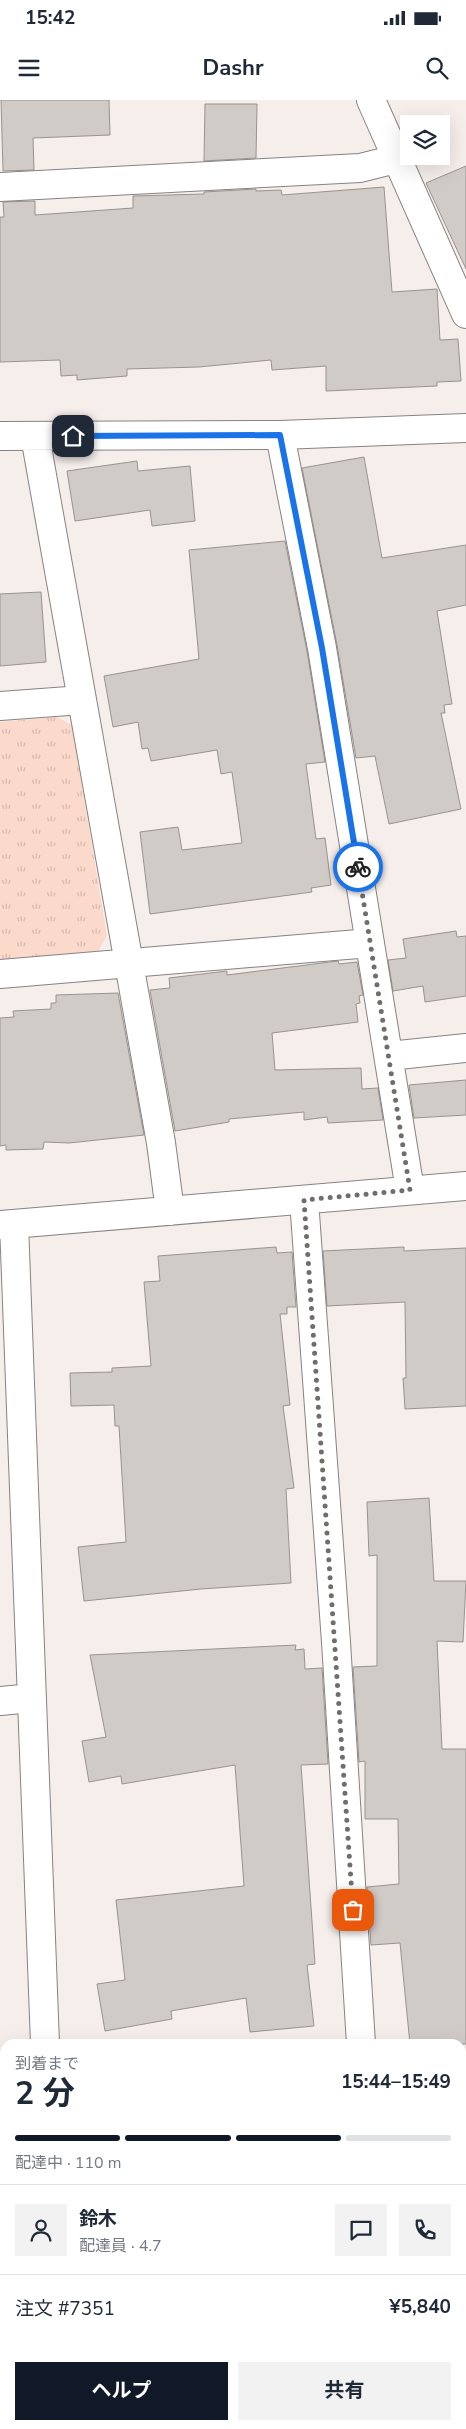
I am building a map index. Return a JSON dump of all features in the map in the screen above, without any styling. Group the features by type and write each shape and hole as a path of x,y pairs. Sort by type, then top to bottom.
{"street":[{"path":"370,100 466,314"},
{"path":"0,187 360,168 396,159"},
{"path":"0,436 280,435 466,428"},
{"path":"280,435 322,648 410,1190"},
{"path":"35,436 161,1144 170,1211"},
{"path":"0,706 82,700"},
{"path":"0,974 370,943"},
{"path":"388,1056 466,1048"},
{"path":"45,2039 32,1698 7,1224 466,1186"},
{"path":"304,1200 335,1632 361,2039"},
{"path":"0,1701 32,1698"}],"green space":[{"path":"57,717 72,725 107,936 97,953 0,961 0,722"}],"building":[{"path":"1,100 109,100 110,135 33,138 34,170 3,171"},
{"path":"205,104 257,104 256,158 204,161"},
{"path":"466,166 466,269 426,183"},
{"path":"384,187 392,292 437,289 440,340 458,339 461,381 437,382 437,386 326,391 326,366 272,370 271,360 199,367 127,369 127,376 77,380 77,375 61,376 60,360 0,362 0,217 4,217 3,202 35,201 35,215 133,208 133,196 204,194 204,192 256,189 256,191 281,190 282,195"},
{"path":"364,457 382,558 466,545 466,605 437,611 452,704 444,705 445,713 441,713 461,809 389,824 375,756 356,758 337,645 302,468"},
{"path":"137,461 138,471 190,466 195,521 152,526 150,510 75,521 67,471"},
{"path":"285,541 307,651 325,762 306,764 316,839 325,838 331,885 311,888 312,892 150,914 140,832 178,827 182,850 242,843 232,772 221,774 217,750 151,761 148,748 142,749 138,722 113,727 104,676 199,659 189,550"},
{"path":"41,592 46,662 0,666 0,594"},
{"path":"456,931 457,937 466,936 466,996 425,1002 423,986 393,991 388,960 406,958 403,939"},
{"path":"338,961 339,964 357,962 363,995 359,996 360,1003 356,1004 358,1022 272,1033 275,1070 361,1068 362,1089 378,1088 383,1120 328,1123 327,1117 304,1120 304,1112 229,1119 229,1122 175,1131 150,990 170,988 169,978 227,971 227,975"},
{"path":"118,993 144,1135 69,1143 44,1142 43,1149 6,1150 6,1145 0,1146 0,1018 14,1017 13,1011 51,1009 51,1003 56,1003 56,995"},
{"path":"466,1080 466,1115 414,1118 409,1085"},
{"path":"276,1247 277,1253 292,1252 296,1307 287,1307 287,1314 280,1314 290,1405 283,1406 294,1488 286,1489 291,1583 201,1589 84,1601 78,1547 126,1542 119,1426 115,1426 114,1405 71,1406 70,1373 112,1372 112,1368 151,1366 144,1282 160,1281 158,1256"},
{"path":"404,1247 404,1251 466,1248 466,1406 405,1409 403,1378 406,1378 405,1302 327,1306 323,1251"},
{"path":"429,1498 434,1581 466,1581 463,1642 437,1641 442,1749 466,1749 466,2039 410,2039 400,1943 371,1945 367,1887 399,1884 398,1819 365,1819 365,1761 359,1762 353,1667 377,1666 377,1555 369,1556 367,1502"},
{"path":"296,1645 295,1650 304,1649 305,1669 322,1668 328,1764 301,1765 315,1964 307,1965 314,2026 250,2032 246,1998 171,2011 172,2019 105,2031 97,1984 125,1980 116,1900 244,1886 235,1765 122,1784 121,1776 89,1782 82,1741 106,1737 90,1655"}],"way so far":[{"path":"353,1910 304,1200 410,1190 358,867"}],"route":[{"path":"73,436 280,435 322,648 358,867"}]}
